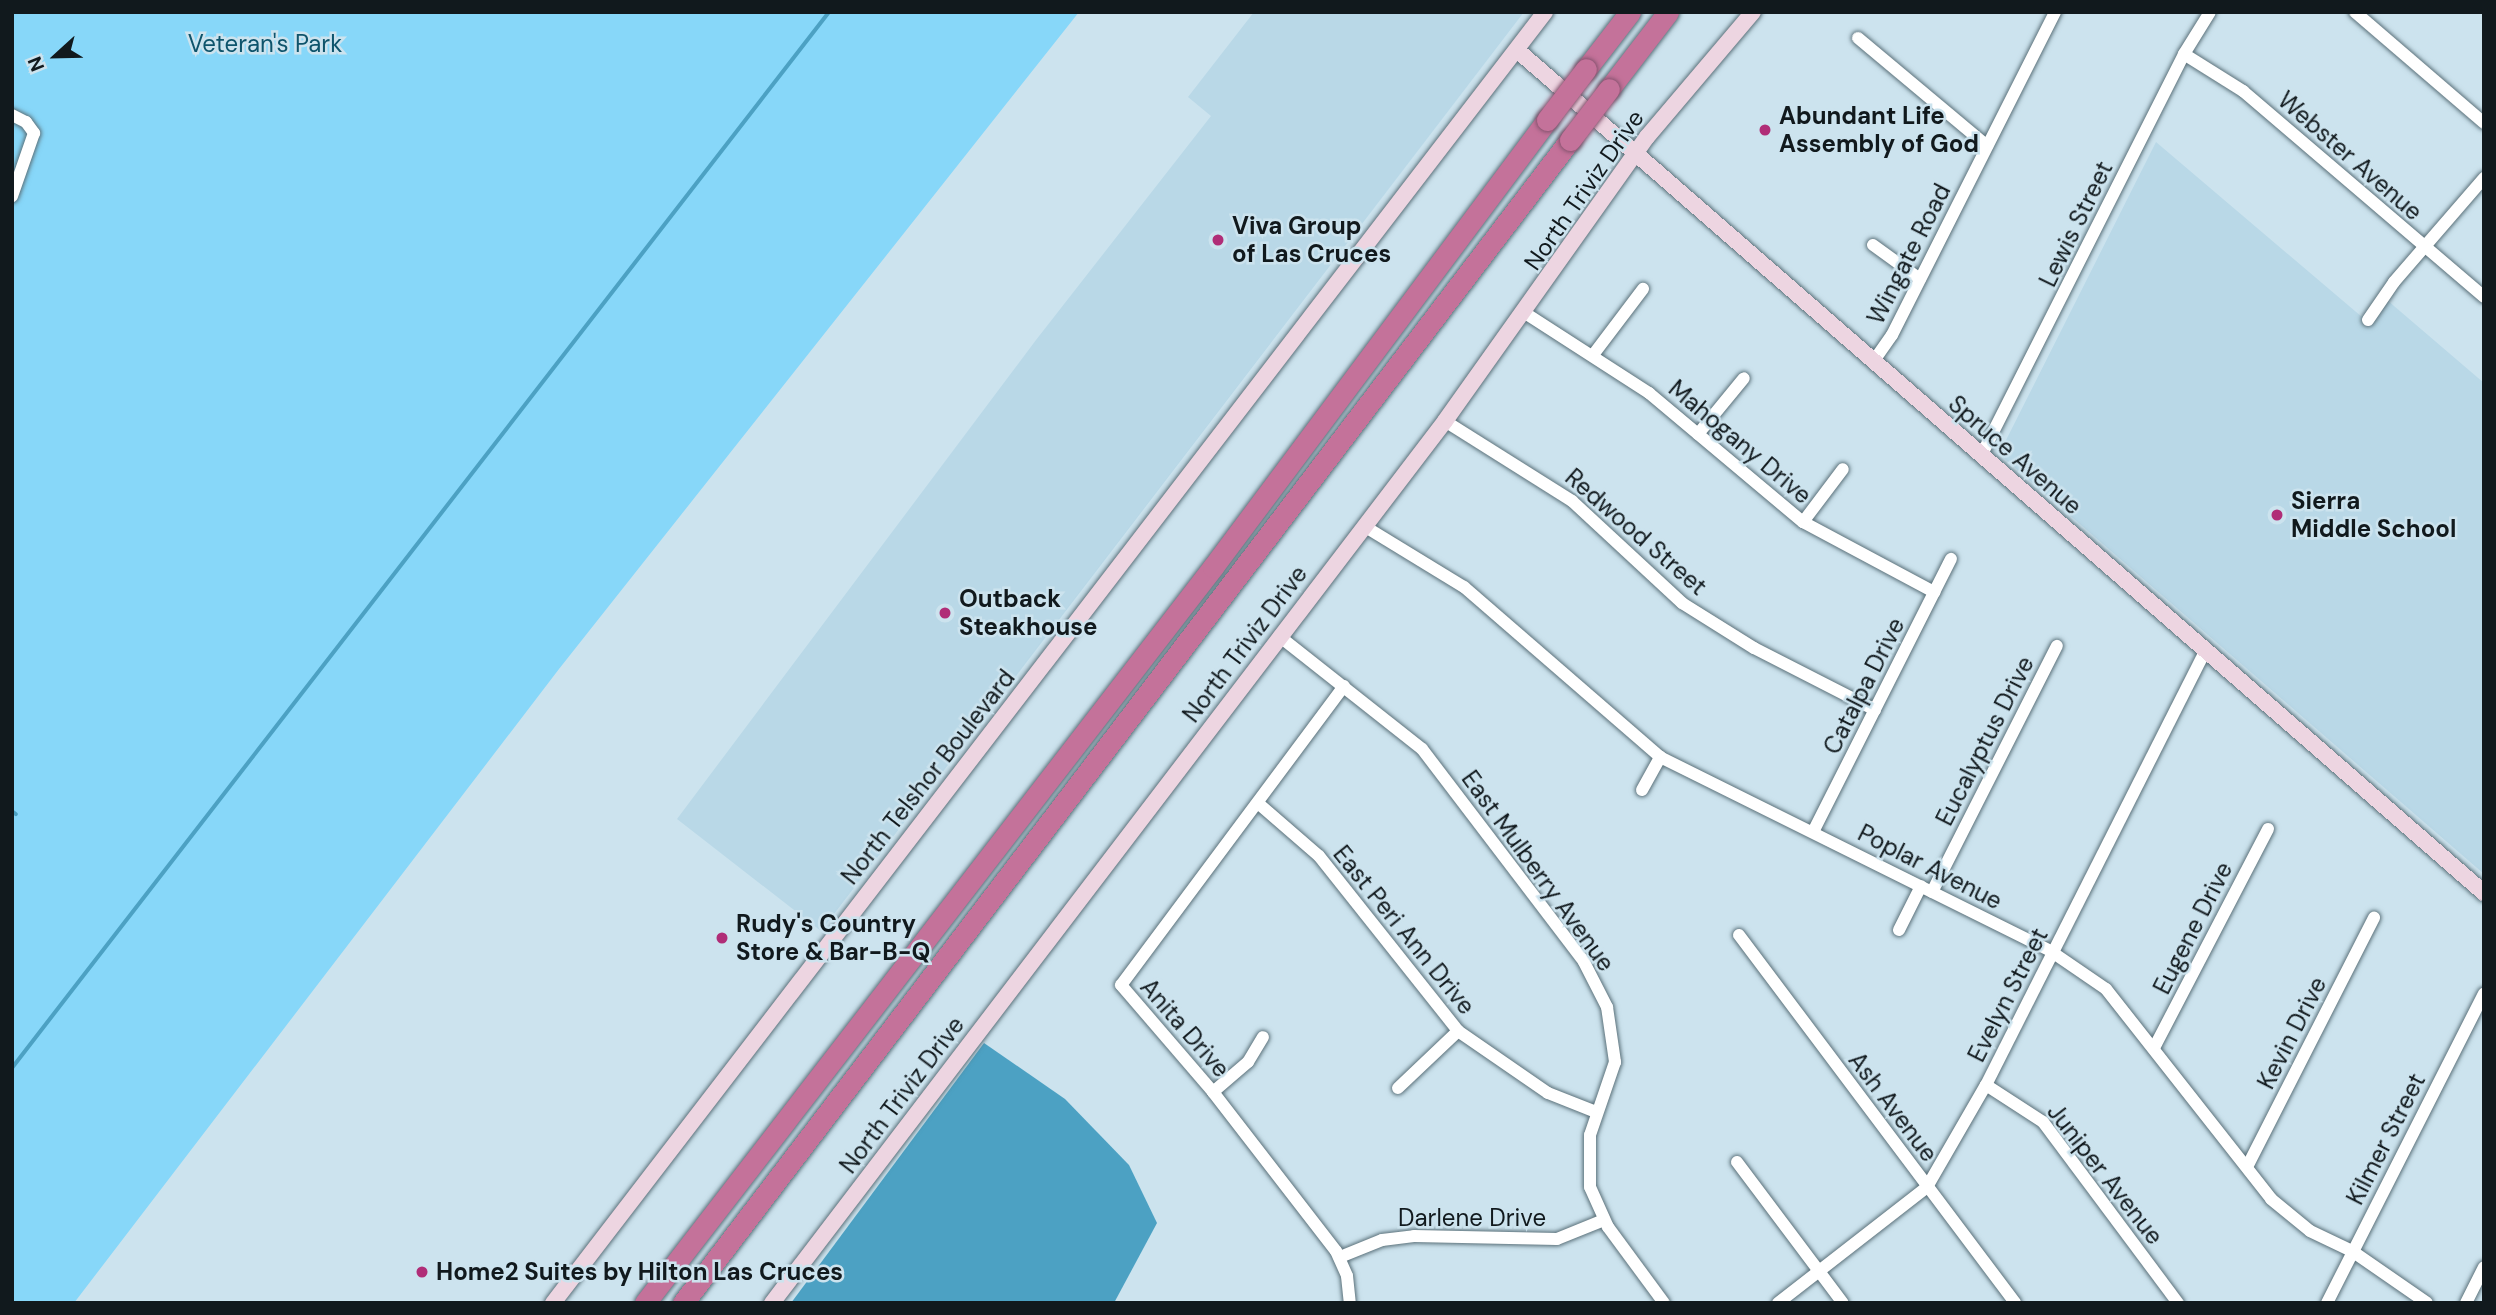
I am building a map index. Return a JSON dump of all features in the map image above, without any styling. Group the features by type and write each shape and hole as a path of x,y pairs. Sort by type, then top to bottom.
{"highway":[{"path":"645,1303 1205,578 1629,12"},
{"path":"683,1303 1668,12"}],"main road":[{"name":"North Telshor Boulevard","path":"552,1303 1545,12"},
{"name":"North Triviz Drive","path":"772,1303 1445,421 1635,156 1753,12"},
{"name":"Spruce Avenue","path":"1517,50 1635,156 2484,893"}],"street":[{"name":"Wingate Road","path":"1873,362 1892,335 2055,12"},
{"name":"Lewis Street","path":"1981,456 2184,54 2210,12"},
{"path":"2356,12 2484,124"},
{"path":"1858,38 1987,146"},
{"name":"Webster Avenue","path":"2184,54 2243,91 2484,297"},
{"path":"12,116 26,122 34,132 12,196"},
{"path":"2368,320 2424,247 2484,178"},
{"path":"1873,245 1920,279"},
{"path":"1592,355 1643,289"},
{"name":"Mahogany Drive","path":"1525,313 1649,393 1803,522 1934,592"},
{"path":"1698,435 1744,378"},
{"name":"Redwood Street","path":"1445,421 1572,501 1682,603 1754,648 1875,710"},
{"path":"1803,522 1843,469"},
{"name":"Poplar Avenue","path":"1364,526 1464,587 1574,687 1660,757 2052,953 2106,989 2271,1199 2309,1231 2352,1251 2427,1303"},
{"name":"Catalpa Drive","path":"1813,832 1951,559"},
{"name":"East Mulberry Avenue","path":"1279,636 1429,756 1584,962 1607,1007 1615,1062 1596,1112 1587,1170 1604,1220 1664,1303"},
{"name":"Eucalyptus Drive","path":"1899,930 1926,889 2057,646"},
{"name":"Evelyn Street","path":"1778,1303 1927,1187 1986,1084 2205,651"},
{"name":"Anita Drive","path":"1344,686 1259,804 1121,985 1213,1093 1339,1257 1350,1303"},
{"path":"1642,790 1660,757"},
{"name":"East Peri Ann Drive","path":"1259,804 1319,856 1458,1031 1548,1093 1596,1112"},
{"name":"Eugene Drive","path":"2154,1048 2268,828"},
{"name":"Kevin Drive","path":"2247,1167 2374,918"},
{"name":"Ash Avenue","path":"1739,935 2015,1303"},
{"name":"Kilmer Street","path":"2327,1303 2484,995"},
{"path":"1398,1088 1458,1031"},
{"path":"1213,1093 1248,1062 1263,1037"},
{"name":"Juniper Avenue","path":"1986,1084 2043,1122 2178,1303"},
{"path":"1737,1162 1843,1303"},
{"name":"Darlene Drive","path":"1339,1257 1382,1240 1414,1236 1557,1239 1604,1220"},
{"path":"2466,1303 2484,1267"}],"shaded area":[{"path":"1254,12 1524,12 821,931 677,819 1036,340 1211,116 1188,97"},
{"name":"Sierra Middle School","path":"2156,142 2362,317 2380,294 2484,383 2484,874 1999,454"},
{"path":"984,1043 1065,1099 1129,1165 1157,1223 1114,1303 791,1303"}],"green space":[{"name":"Veteran's Park","path":"12,12 1079,12 559,669 74,1303 12,1303"}],"waterway":[{"path":"12,1068 829,12"},
{"path":"12,811 16,814"}],"place":[{"name":"Abundant Life Assembly of God","path":"1765,130"},
{"name":"Viva Group of Las Cruces","path":"1218,240"},
{"name":"Sierra Middle School","path":"2277,515"},
{"name":"Outback Steakhouse","path":"945,613"},
{"name":"Rudy's Country Store & Bar-B-Q","path":"722,938"},
{"name":"Home2 Suites by Hilton Las Cruces","path":"422,1272"}]}
